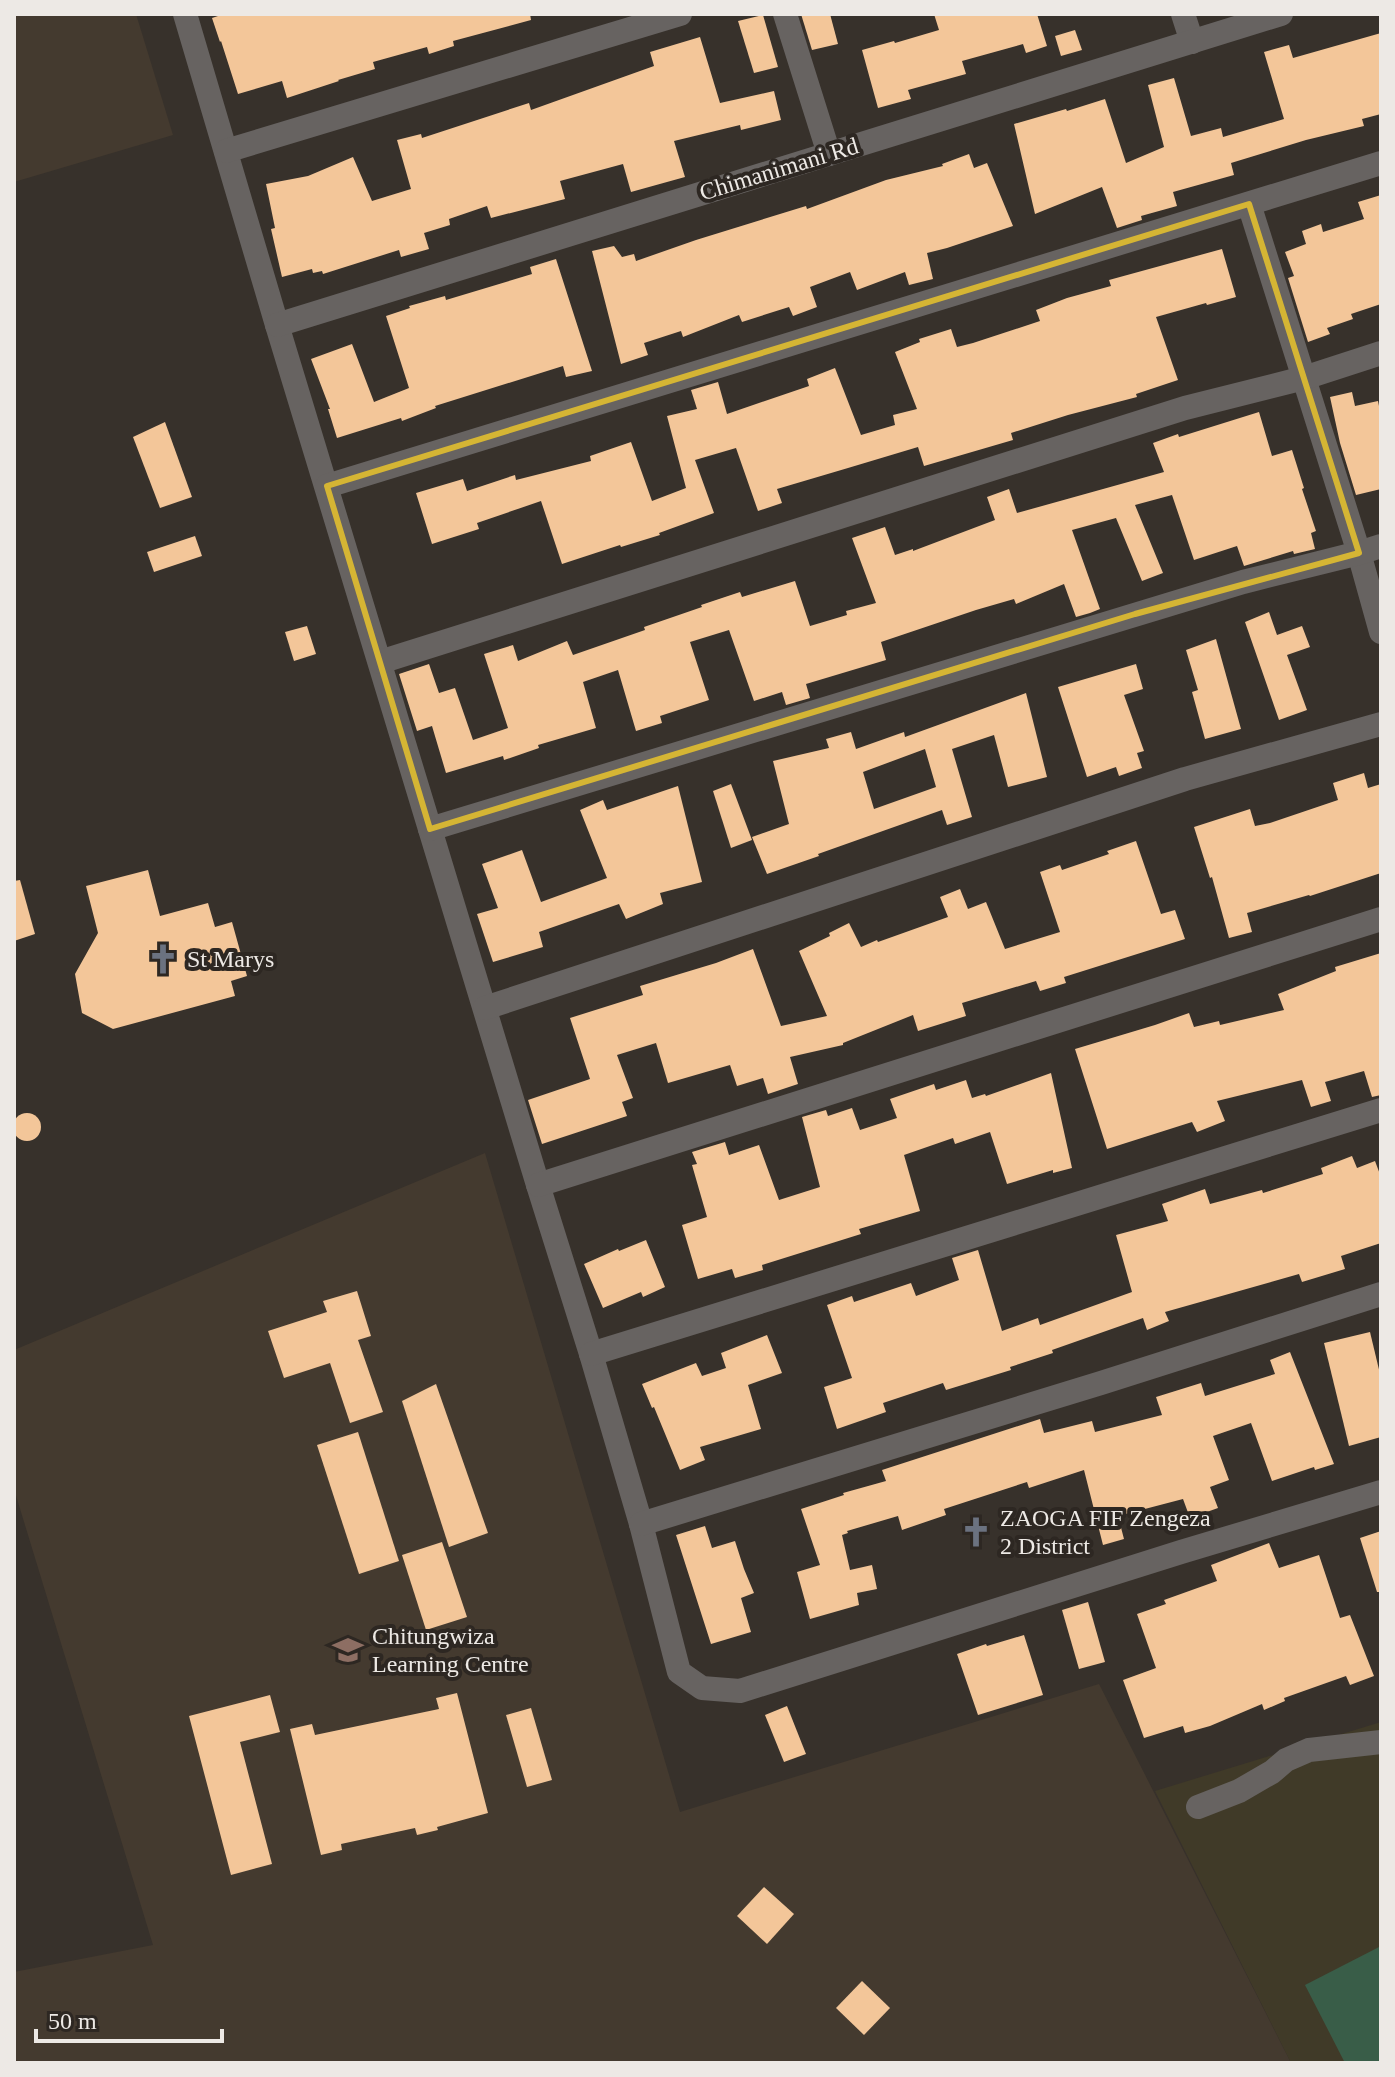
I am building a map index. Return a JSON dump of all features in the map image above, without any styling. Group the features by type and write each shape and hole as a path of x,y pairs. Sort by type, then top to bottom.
{"street":[{"path":"185,14 591,1354 641,1524 679,1672 702,1688 740,1691 1381,1492"},
{"path":"226,151 680,14"},
{"path":"785,14 829,154"},
{"path":"1183,14 1192,42"},
{"name":"Chimanimani Rd","path":"277,325 1281,14"},
{"path":"327,486 1381,163"},
{"path":"1249,204 1304,378 1370,550 1381,632"},
{"path":"380,662 1185,408 1304,378 1381,353"},
{"path":"430,829 1243,582 1370,550"},
{"path":"485,1008 1185,779 1381,724"},
{"path":"538,1185 1381,919"},
{"path":"591,1354 1381,1110"},
{"path":"641,1524 1381,1294"},
{"path":"1198,1807 1239,1791 1286,1760 1309,1750 1381,1742"}],"highlighted area":[{"path":"1249,204 1359,553 1135,614 430,829 327,486"}],"shaded area":[{"path":"14,14 136,14 173,135 14,182"},
{"path":"485,1153 680,1812 1099,1684 1291,2063 14,2063 14,1972 153,1945 14,1489 14,1350"},
{"path":"1381,1722 1381,2063 1291,2063 1155,1791"}],"green space":[{"path":"1381,1946 1381,2063 1345,2063 1305,1985"}],"building":[{"path":"224,14 530,14 531,20 453,41 454,46 429,54 427,47 373,62 375,69 287,98 282,81 238,94 212,18"},
{"path":"801,14 830,14 838,44 812,50"},
{"path":"934,14 1037,14 1047,46 1026,53 1023,44 962,61 966,74 908,90 911,99 878,108 862,50 939,30"},
{"path":"763,15 778,67 754,73 738,21"},
{"path":"1075,30 1082,50 1061,56 1055,36"},
{"path":"1381,33 1381,114 1362,119 1364,126 1231,163 1234,175 1173,192 1177,206 1141,216 1142,220 1117,228 1102,187 1035,214 1014,124 1105,99 1126,163 1164,147 1148,85 1174,78 1191,136 1221,128 1223,137 1284,119 1264,52 1289,45 1293,58"},
{"path":"700,37 720,103 774,91 781,120 741,130 740,125 674,141 685,177 631,192 623,164 560,181 565,199 491,218 487,206 449,219 450,225 424,233 429,249 401,257 399,250 323,274 322,271 313,273 312,269 282,277 271,229 275,228 266,184 308,176 353,157 372,201 411,189 397,140 421,134 422,138 529,103 531,110 654,66 650,52"},
{"path":"969,154 974,168 987,163 1013,226 927,253 933,279 909,285 905,272 857,290 850,272 810,287 817,307 793,316 789,307 742,322 739,315 683,337 681,331 644,343 648,355 621,364 592,251 614,246 622,257 634,254 636,261 806,206 807,209 886,180 943,166"},
{"path":"1381,195 1381,304 1351,314 1353,319 1327,328 1330,334 1308,342 1288,278 1294,276 1285,252 1306,244 1302,231 1321,224 1323,232 1364,219 1358,202"},
{"path":"1222,249 1236,297 1156,317 1178,380 1136,394 1137,397 1011,433 1013,440 924,466 918,447 777,489 782,503 758,511 736,448 695,460 714,513 660,535 562,564 541,501 477,523 479,529 432,544 416,493 463,479 467,491 515,475 516,480 591,461 590,456 631,442 652,501 686,488 667,416 697,409 691,390 718,382 727,414 809,386 807,379 835,368 861,435 895,425 893,415 917,409 895,352 920,342 919,339 951,329 957,347 973,343 1040,321 1036,310 1111,286 1109,280"},
{"path":"556,259 592,371 566,377 563,366 435,406 402,421 401,418 337,438 330,409 311,359 352,344 374,402 409,388 386,316 409,306 445,296 446,300 532,274 530,267"},
{"path":"1352,392 1355,406 1378,401 1381,416 1381,489 1356,495 1330,397"},
{"path":"1259,412 1272,456 1292,450 1316,531 1311,533 1315,549 1294,554 1293,551 1244,566 1237,546 1194,560 1172,495 1135,505 1163,573 1142,581 1116,518 1072,530 1100,609 1090,613 1076,617 1064,584 1016,604 1014,599 976,610 881,642 886,660 806,684 810,698 786,705 782,692 754,701 729,630 690,642 709,700 660,716 662,723 636,731 618,670 583,682 596,728 538,745 539,748 504,760 503,756 446,773 432,726 417,731 399,674 429,664 439,693 455,688 473,740 508,728 484,654 513,645 518,661 567,641 573,655 740,592 742,597 795,581 810,626 847,615 846,611 876,603 852,538 885,527 895,555 913,551 995,520 987,497 1009,489 1017,513 1164,472 1153,443"},
{"path":"165,422 192,497 160,508 133,437"},
{"path":"195,536 202,556 154,572 147,552"},
{"path":"1269,612 1277,635 1302,626 1310,647 1287,655 1307,710 1279,720 1245,622"},
{"path":"307,626 316,654 294,661 285,632"},
{"path":"1216,639 1241,729 1205,739 1192,692 1198,690 1186,650"},
{"path":"1136,664 1143,689 1124,695 1144,751 1137,753 1142,768 1119,776 1116,767 1087,777 1058,687"},
{"path":"1026,693 1047,777 1008,787 994,735 952,749 972,817 947,825 942,810 767,874 752,837 789,824 773,761 829,748 826,739 851,732 856,749 904,732 905,737","holes":["925,749 936,787 874,809 863,772"]},
{"path":"1364,773 1368,788 1381,784 1381,873 1247,913 1252,932 1229,938 1194,827 1250,809 1255,826 1270,823 1338,800 1333,783"},
{"path":"731,784 752,840 731,848 713,791"},
{"path":"678,786 702,882 660,893 663,904 626,919 619,904 539,932 543,947 493,962 477,914 498,908 482,864 522,850 541,902 607,878 580,810 603,800 607,810"},
{"path":"1136,841 1161,914 1175,910 1185,939 1064,977 1066,983 1040,991 1036,981 962,1003 966,1016 918,1031 913,1015 843,1045 790,1057 798,1084 768,1094 763,1078 737,1086 730,1065 668,1083 656,1043 617,1055 633,1098 622,1102 627,1116 542,1144 528,1100 590,1079 570,1018 643,995 640,986 753,949 781,1026 827,1016 799,951 830,936 829,933 849,923 861,947 878,942 948,917 940,897 960,889 968,909 986,902 1005,949 1060,932 1040,872 1060,865 1062,870"},
{"name":"St Marys","path":"148,870 160,916 208,903 215,927 232,922 247,976 231,981 235,996 113,1029 82,1013 75,974 98,933 86,886"},
{"path":"20,880 35,934 14,941 14,881"},
{"path":"1381,953 1381,1095 1372,1097 1364,1071 1325,1082 1331,1101 1311,1107 1302,1080 1217,1101 1225,1121 1197,1132 1192,1122 1107,1149 1075,1049 1189,1013 1194,1027 1219,1021 1220,1025 1284,1010 1278,994 1336,971 1335,967"},
{"path":"1051,1073 1072,1168 1053,1173 1053,1170 1007,1184 990,1132 955,1144 953,1138 904,1155 920,1211 859,1229 861,1234 762,1265 763,1270 735,1278 732,1269 698,1279 682,1225 707,1217 692,1165 697,1164 692,1152 725,1142 729,1155 759,1145 779,1200 820,1187 802,1117 826,1110 828,1116 852,1108 860,1130 897,1118 890,1099 934,1084 936,1090 966,1080 972,1098"},
{"path":"27,1113 37,1117 41,1127 37,1137 27,1141 17,1137 13,1127 17,1117"},
{"path":"1352,1156 1357,1168 1375,1161 1381,1177 1381,1243 1341,1256 1345,1269 1302,1282 1299,1274 1165,1312 1169,1321 1147,1330 1143,1318 1052,1350 1053,1353 1010,1367 1011,1370 946,1390 943,1383 883,1403 886,1412 837,1429 824,1387 852,1378 827,1305 852,1296 854,1302 911,1283 916,1296 959,1280 952,1258 978,1250 1002,1331 1038,1318 1040,1325 1132,1292 1116,1235 1168,1221 1162,1204 1205,1189 1210,1204 1262,1190 1263,1193 1323,1174 1321,1168"},
{"path":"646,1240 665,1287 643,1297 641,1292 603,1308 584,1264"},
{"path":"357,1291 371,1336 358,1340 383,1412 350,1423 330,1363 284,1378 268,1331 327,1312 323,1301"},
{"path":"1370,1332 1381,1378 1381,1437 1349,1446 1324,1343"},
{"path":"767,1335 782,1373 748,1385 761,1429 700,1447 705,1460 680,1470 642,1384 696,1363 702,1376 726,1368 721,1353"},
{"path":"1290,1352 1334,1464 1272,1481 1251,1423 1213,1436 1229,1480 1210,1487 1218,1508 1190,1518 1183,1499 1118,1516 1124,1539 1103,1545 1084,1470 1029,1488 1027,1482 944,1509 946,1515 902,1530 898,1516 847,1531 842,1535 850,1570 872,1565 877,1589 857,1593 859,1605 810,1619 797,1572 820,1565 801,1509 886,1481 882,1470 1040,1419 1044,1433 1092,1421 1095,1432 1162,1415 1156,1397 1201,1383 1205,1396 1275,1374 1270,1360"},
{"path":"436,1384 488,1533 449,1547 402,1401"},
{"path":"358,1432 399,1561 359,1574 317,1445"},
{"path":"705,1526 712,1548 735,1541 754,1593 741,1598 751,1632 711,1644 676,1535"},
{"path":"1381,1531 1381,1592 1377,1592 1360,1538"},
{"path":"442,1542 467,1617 426,1630 402,1555"},
{"path":"1269,1543 1279,1568 1319,1555 1340,1618 1350,1615 1374,1676 1350,1685 1346,1676 1284,1698 1285,1701 1264,1710 1262,1704 1210,1726 1185,1733 1183,1726 1144,1738 1123,1680 1156,1668 1137,1614 1166,1604 1164,1600 1217,1581 1211,1565"},
{"path":"1088,1602 1105,1662 1079,1669 1062,1610"},
{"path":"1024,1635 1043,1695 978,1715 957,1654"},
{"path":"457,1693 488,1813 417,1835 415,1828 341,1844 342,1850 321,1855 290,1729 312,1724 315,1735 439,1709 436,1698"},
{"path":"270,1695 280,1732 240,1742 272,1864 231,1875 189,1716"},
{"path":"787,1706 806,1754 784,1762 765,1715"},
{"path":"531,1708 552,1780 527,1787 506,1715"},
{"path":"764,1887 794,1914 767,1944 737,1916"},
{"path":"862,1981 890,2008 864,2035 836,2008"}],"place":[{"name":"St Marys","path":"163,959"},
{"name":"ZAOGA FIF Zengeza 2 District","path":"976,1532"},
{"name":"Chitungwiza Learning Centre","path":"348,1650"}]}
